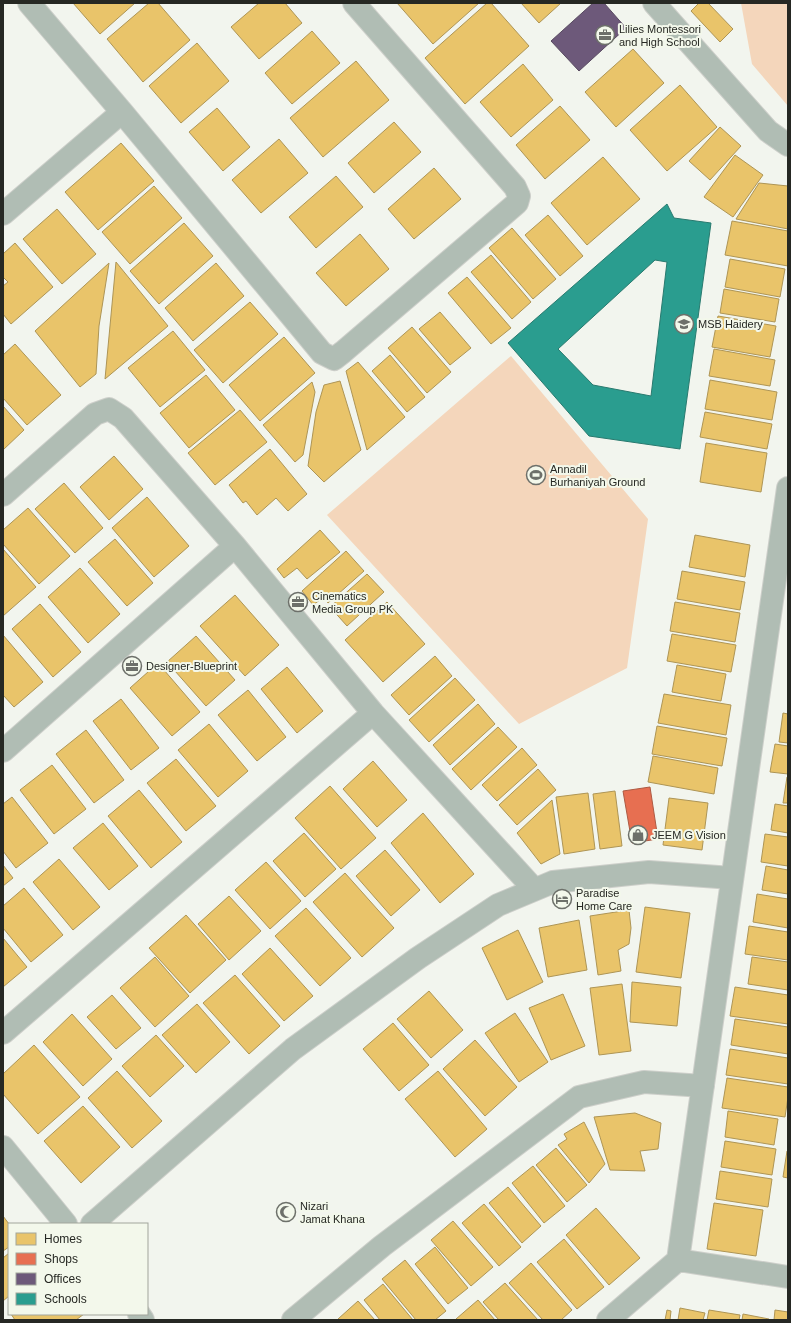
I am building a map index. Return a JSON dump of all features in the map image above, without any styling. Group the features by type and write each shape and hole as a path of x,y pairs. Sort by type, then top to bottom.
{"street":[{"path":"29,3 122,112 322,353 334,359 517,203 519,196 515,187 354,3"},
{"path":"654,3 768,131 788,144"},
{"path":"3,214 122,112"},
{"path":"3,495 95,414 109,409 123,418 235,546 373,714 534,889"},
{"path":"608,1320 678,1260 787,499"},
{"path":"3,751 235,546"},
{"path":"3,1033 373,714"},
{"path":"93,1223 293,1049 418,958 498,905 552,882 649,872 732,878"},
{"path":"293,1320 382,1246 579,1097 644,1082 703,1086"},
{"path":"6,1158 65,1223"},
{"path":"678,1260 788,1278"}],"shaded area":[{"path":"741,3 788,3 788,106 752,64"},
{"path":"511,356 648,519 627,668 519,724 327,515"}],"building: Homes":[{"path":"73,3 135,3 100,34"},
{"path":"149,3 158,3 190,40 143,82 107,39"},
{"path":"259,3 285,3 302,23 259,59 231,27"},
{"path":"397,3 479,3 433,44"},
{"path":"487,3 491,3 529,46 465,104 425,58"},
{"path":"521,3 561,3 539,23"},
{"path":"699,3 708,3 733,29 720,42 691,11"},
{"path":"312,31 340,63 292,104 265,73"},
{"path":"197,43 229,81 181,123 149,86"},
{"path":"633,49 664,83 616,127 585,92"},
{"path":"356,61 389,100 323,157 290,118"},
{"path":"523,64 553,100 511,137 480,102"},
{"path":"680,85 717,127 667,171 630,130"},
{"path":"560,106 590,140 545,179 516,145"},
{"path":"217,108 250,147 223,171 189,132"},
{"path":"394,122 421,152 374,193 348,163"},
{"path":"720,127 741,146 710,180 689,161"},
{"path":"279,139 308,173 261,213 232,180"},
{"path":"121,143 154,181 98,230 65,192"},
{"path":"735,155 763,175 733,217 704,197"},
{"path":"603,157 640,199 587,245 551,203"},
{"path":"434,168 461,199 414,239 388,209"},
{"path":"336,176 363,207 316,248 289,217"},
{"path":"759,183 788,186 788,229 736,219"},
{"path":"154,186 182,218 130,264 102,232"},
{"path":"57,209 96,254 62,284 23,239"},
{"path":"548,215 583,256 560,276 525,235"},
{"path":"732,221 788,231 788,266 725,255"},
{"path":"184,223 213,256 159,304 130,271"},
{"path":"512,228 556,279 533,299 489,248"},
{"path":"360,234 389,269 346,306 316,273"},
{"path":"15,243 53,287 11,324 3,314 3,286 8,282 3,277 3,254"},
{"path":"491,255 531,302 512,319 471,272"},
{"path":"730,259 785,269 780,297 725,287"},
{"path":"116,262 168,326 105,379"},
{"path":"109,263 99,326 96,374 80,387 35,331"},
{"path":"216,263 244,296 193,341 165,308"},
{"path":"467,277 511,328 491,344 448,293"},
{"path":"724,289 779,299 775,322 720,313"},
{"path":"250,302 278,334 223,383 194,350"},
{"path":"440,312 471,348 450,365 419,329"},
{"path":"718,316 776,326 770,357 712,347"},
{"path":"412,327 451,372 427,393 388,348"},
{"path":"173,331 205,370 160,407 128,368"},
{"path":"284,337 315,373 260,421 229,385"},
{"path":"15,344 61,395 27,425 3,398 3,355"},
{"path":"714,349 775,360 770,386 709,376"},
{"path":"390,355 425,397 407,412 372,371"},
{"path":"358,362 405,417 367,450 346,371"},
{"path":"206,375 235,410 189,448 160,413"},
{"path":"710,380 777,392 772,420 705,409"},
{"path":"340,381 361,450 324,482 308,466 316,412 324,385"},
{"path":"312,382 315,392 303,455 295,462 263,425"},
{"path":"3,406 24,430 3,450"},
{"path":"240,410 267,442 215,485 188,453"},
{"path":"705,412 772,424 767,449 700,437"},
{"path":"706,443 767,453 761,492 700,482"},
{"path":"270,449 307,494 288,511 276,498 257,515 246,501 243,503 229,485"},
{"path":"114,456 143,489 109,520 80,487"},
{"path":"64,483 103,528 75,553 35,509"},
{"path":"147,497 189,546 154,577 112,528"},
{"path":"28,508 70,556 39,584 3,544 3,530"},
{"path":"320,530 340,552 307,579 297,568 284,578 277,569"},
{"path":"695,535 750,545 745,577 689,567"},
{"path":"115,539 153,583 127,606 88,562"},
{"path":"3,549 36,587 3,616"},
{"path":"346,551 364,571 328,603 324,597 313,605 302,591"},
{"path":"80,568 120,614 88,643 48,597"},
{"path":"682,571 745,582 740,610 677,599"},
{"path":"367,574 384,592 347,626 330,607"},
{"path":"235,595 279,645 245,676 200,626"},
{"path":"387,602 425,644 383,682 345,640"},
{"path":"675,602 740,613 735,642 670,631"},
{"path":"40,604 81,652 53,677 12,629"},
{"path":"672,634 736,645 731,672 667,661"},
{"path":"3,635 43,682 14,707 3,695"},
{"path":"196,636 235,680 206,706 167,662"},
{"path":"435,656 452,676 409,715 391,695"},
{"path":"158,663 200,712 172,736 130,688"},
{"path":"677,665 726,674 721,701 672,692"},
{"path":"287,667 323,711 297,733 261,689"},
{"path":"455,678 475,700 429,742 409,720"},
{"path":"248,690 286,737 257,761 218,715"},
{"path":"664,694 731,705 726,735 658,723"},
{"path":"121,699 159,748 131,770 93,721"},
{"path":"478,704 495,724 450,765 433,745"},
{"path":"783,713 788,714 788,743 779,742"},
{"path":"209,724 248,771 218,797 178,750"},
{"path":"657,726 727,738 722,766 652,754"},
{"path":"498,727 517,747 471,790 452,769"},
{"path":"86,730 124,780 94,803 56,754"},
{"path":"775,744 788,746 788,774 770,772"},
{"path":"522,748 537,765 497,801 482,785"},
{"path":"653,756 718,768 714,794 648,782"},
{"path":"176,759 216,806 186,831 147,783"},
{"path":"373,761 407,800 377,827 343,789"},
{"path":"52,765 86,809 54,834 20,790"},
{"path":"538,769 556,790 517,825 499,805"},
{"path":"787,777 788,803 783,803"},
{"path":"330,786 376,838 341,869 295,818"},
{"path":"139,790 182,842 151,868 108,816"},
{"path":"615,791 622,846 600,849 593,794"},
{"path":"588,793 595,849 564,854 556,797"},
{"path":"12,797 48,843 16,868 3,851 3,804"},
{"path":"669,798 708,803 702,850 663,845"},
{"path":"552,800 560,854 541,864 517,833"},
{"path":"775,804 788,806 788,833 771,830"},
{"path":"423,813 474,874 440,903 391,843"},
{"path":"103,823 138,866 109,890 73,848"},
{"path":"304,833 336,869 305,897 273,861"},
{"path":"765,834 788,837 788,866 761,862"},
{"path":"385,850 420,890 391,916 356,876"},
{"path":"59,859 100,907 73,930 33,882"},
{"path":"266,862 301,901 270,929 235,890"},
{"path":"3,865 13,878 3,886"},
{"path":"766,866 788,870 788,894 762,890"},
{"path":"345,873 394,928 362,957 313,902"},
{"path":"24,888 63,935 31,962 3,928 3,906"},
{"path":"757,894 788,899 788,928 753,922"},
{"path":"229,896 261,931 229,960 198,924"},
{"path":"645,907 690,913 681,978 636,972"},
{"path":"306,908 351,958 320,986 275,936"},
{"path":"629,910 631,928 629,944 618,950 621,971 598,975 590,916"},
{"path":"186,915 226,960 190,993 149,948"},
{"path":"579,920 587,970 548,977 539,928"},
{"path":"749,926 788,932 788,960 745,954"},
{"path":"518,930 543,982 507,1000 482,948"},
{"path":"3,938 27,967 3,987"},
{"path":"270,948 313,996 284,1021 242,974"},
{"path":"155,957 189,996 155,1027 120,988"},
{"path":"752,957 788,962 788,990 748,984"},
{"path":"235,975 280,1026 249,1054 203,1003"},
{"path":"632,982 681,987 677,1026 630,1022"},
{"path":"622,984 631,1051 599,1055 590,988"},
{"path":"735,987 788,995 788,1024 730,1016"},
{"path":"429,991 463,1030 431,1058 397,1019"},
{"path":"563,994 585,1046 551,1060 529,1008"},
{"path":"112,995 141,1028 116,1049 87,1017"},
{"path":"197,1004 230,1042 196,1073 162,1035"},
{"path":"515,1013 548,1062 519,1082 485,1033"},
{"path":"72,1014 112,1059 83,1086 43,1042"},
{"path":"735,1019 788,1027 788,1054 731,1045"},
{"path":"393,1023 429,1065 399,1091 363,1049"},
{"path":"156,1035 184,1066 150,1097 122,1066"},
{"path":"475,1040 517,1087 485,1116 443,1069"},
{"path":"34,1045 80,1097 38,1134 3,1094 3,1074"},
{"path":"730,1049 788,1058 788,1084 726,1075"},
{"path":"117,1071 162,1121 132,1148 88,1098"},
{"path":"438,1071 487,1129 455,1157 405,1099"},
{"path":"727,1078 788,1087 785,1117 722,1108"},
{"path":"83,1106 120,1147 81,1183 44,1141"},
{"path":"728,1111 778,1119 774,1145 725,1137"},
{"path":"635,1113 661,1123 658,1149 640,1151 645,1171 610,1170 594,1117"},
{"path":"584,1122 605,1164 589,1183 558,1145 567,1139 564,1134"},
{"path":"725,1141 776,1149 772,1175 721,1167"},
{"path":"556,1148 587,1185 567,1202 536,1165"},
{"path":"788,1151 788,1178 783,1177"},
{"path":"533,1166 565,1206 544,1223 512,1183"},
{"path":"720,1171 772,1179 768,1207 716,1199"},
{"path":"508,1187 541,1226 522,1243 489,1203"},
{"path":"714,1203 763,1210 756,1256 707,1249"},
{"path":"484,1204 521,1247 499,1266 462,1223"},
{"path":"596,1208 640,1258 609,1285 566,1235"},
{"path":"3,1216 8,1223 8,1248 3,1251"},
{"path":"453,1221 493,1267 471,1286 431,1240"},
{"path":"564,1239 604,1287 577,1309 537,1262"},
{"path":"435,1247 468,1288 448,1304 415,1264"},
{"path":"8,1254 8,1297 3,1301 3,1258"},
{"path":"405,1260 446,1311 435,1320 416,1320 382,1279"},
{"path":"531,1263 572,1310 561,1320 543,1320 509,1283"},
{"path":"505,1283 538,1320 499,1320 483,1302"},
{"path":"383,1284 413,1320 380,1320 364,1300"},
{"path":"478,1300 495,1320 456,1319"},
{"path":"358,1301 375,1320 338,1319"},
{"path":"680,1308 705,1313 703,1320 678,1320"},
{"path":"667,1310 671,1311 670,1320 665,1320"},
{"path":"709,1310 740,1315 739,1320 707,1320"},
{"path":"775,1310 788,1312 788,1320 774,1320"},
{"path":"743,1314 769,1319 769,1320 742,1320"},
{"path":"12,1315 83,1315 76,1320 15,1320"}],"building: Shops":[{"path":"650,787 658,839 632,843 623,791"}],"building: Offices":[{"path":"593,3 604,3 626,28 579,71 551,41"}],"building: Schools":[{"path":"667,204 674,218 711,223 680,449 589,436 508,343","holes":["655,260 667,262 651,396 593,385 558,349"]}],"place":[{"name":"Lilies Montessori and High School","path":"605,35"},
{"name":"MSB Haidery","path":"684,324"},
{"name":"Annadil Burhaniyah Ground","path":"536,475"},
{"name":"Cinematics Media Group PK","path":"298,602"},
{"name":"Designer-Blueprint","path":"132,666"},
{"name":"JEEM G Vision","path":"638,835"},
{"name":"Paradise Home Care","path":"562,899"},
{"name":"Nizari Jamat Khana","path":"286,1212"}]}
